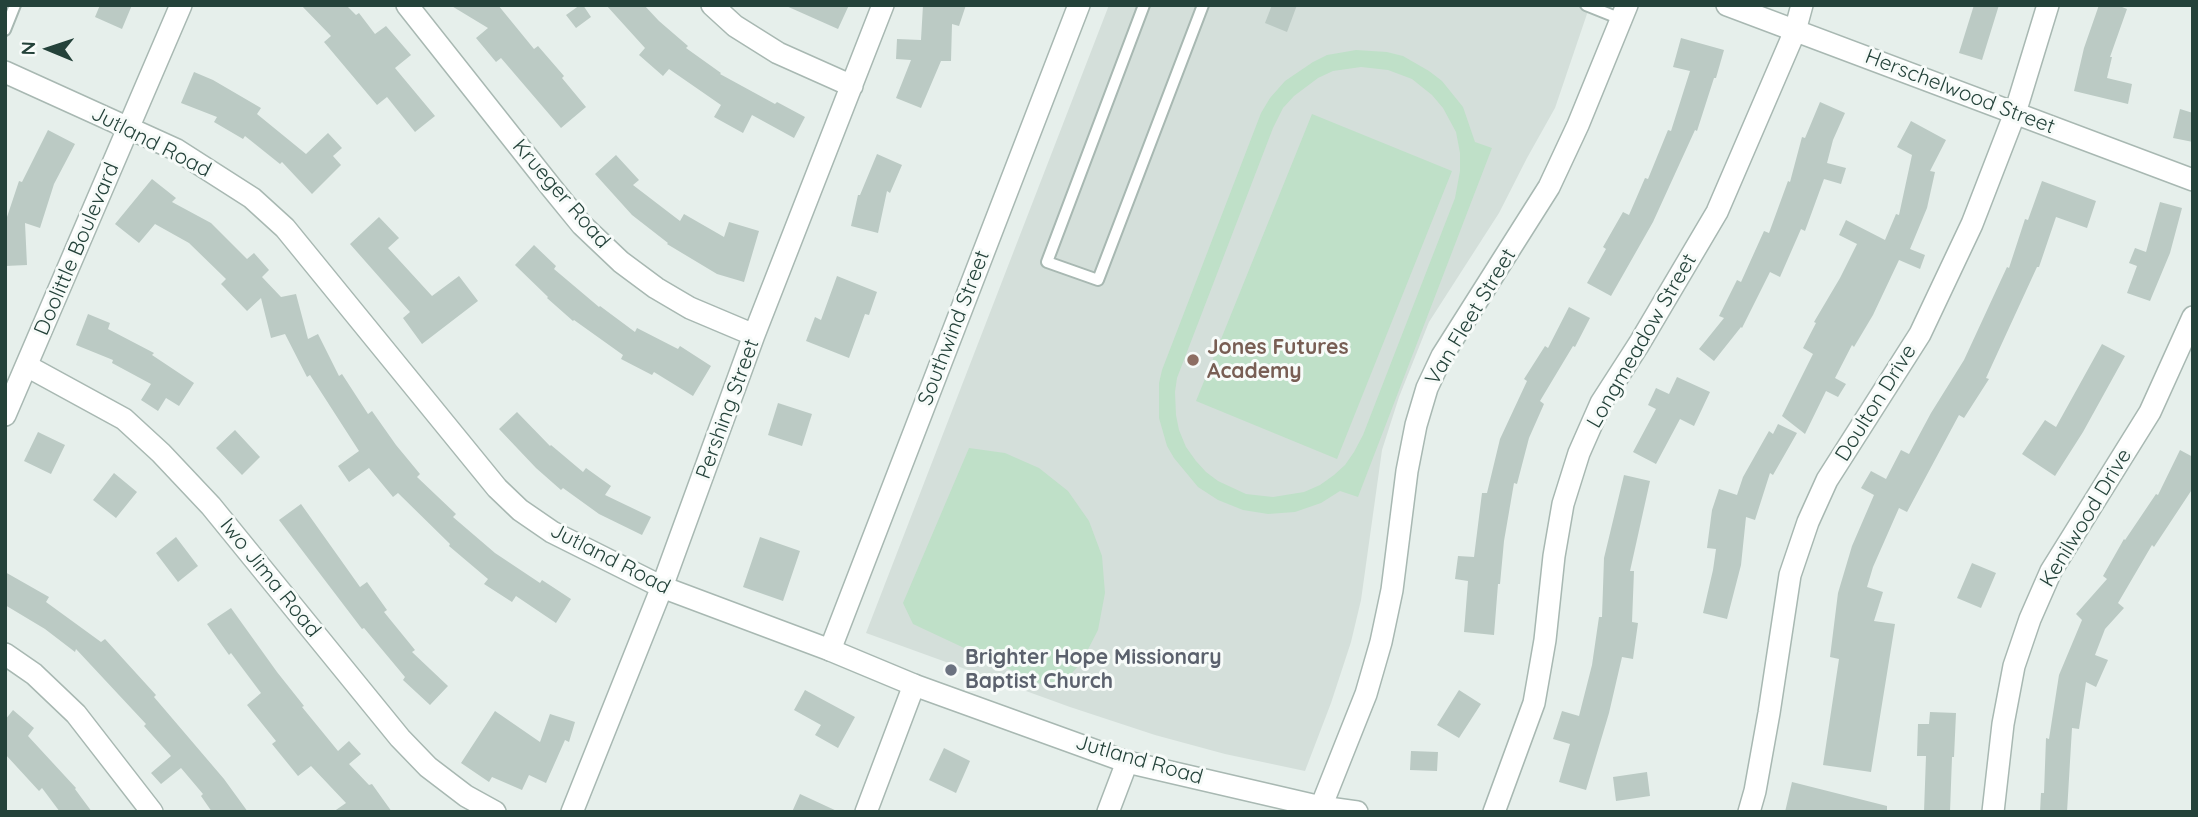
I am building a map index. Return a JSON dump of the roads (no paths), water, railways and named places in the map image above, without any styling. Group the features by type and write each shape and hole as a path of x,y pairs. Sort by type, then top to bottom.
{"street":[{"name":"Doolittle Boulevard","path":"5,415 181,5"},
{"name":"Krueger Road","path":"407,5 559,197 621,262 690,309 754,335"},
{"path":"712,5 736,26 778,53 852,86"},
{"name":"Pershing Street","path":"572,812 662,587 754,335 883,5"},
{"name":"Southwind Street","path":"830,650 1079,5"},
{"name":"Herschelwood Street","path":"1727,5 2193,180"},
{"name":"Longmeadow Street","path":"1494,812 1534,703 1563,504 1579,453 1601,403 1717,212 1795,31 1802,5"},
{"name":"Doulton Drive","path":"1749,812 1767,726 1790,575 1808,522 1828,480 1920,334 1972,224 2015,113 2048,5"},
{"name":"Van Fleet Street","path":"1321,807 1366,694 1381,642 1392,590 1406,471 1427,388 1442,356 1549,187 1578,125 1624,12"},
{"name":"Jutland Road","path":"5,72 177,150 252,198 285,228 498,488 520,510 552,532 662,587 830,650 914,685 1127,762 1321,807 1357,812"},
{"name":"Kenilwood Drive","path":"1993,812 2003,724 2014,666 2030,619 2050,571 2150,412 2193,317"},
{"name":"Iwo Jima Road","path":"27,366 124,419 161,453 211,506 400,738 428,768 466,796 495,812"},
{"path":"5,654 34,674 76,714 152,812"},
{"path":"866,812 914,685"},
{"path":"1108,812 1127,762"}],"lane":[{"path":"5,30 15,5"},
{"path":"1144,5 1047,262 1098,280 1203,5"},
{"path":"1586,5 1624,12"}],"place":[{"name":"Jones Futures Academy","path":"1193,360"},
{"name":"Brighter Hope Missionary Baptist Church","path":"951,670"}]}
